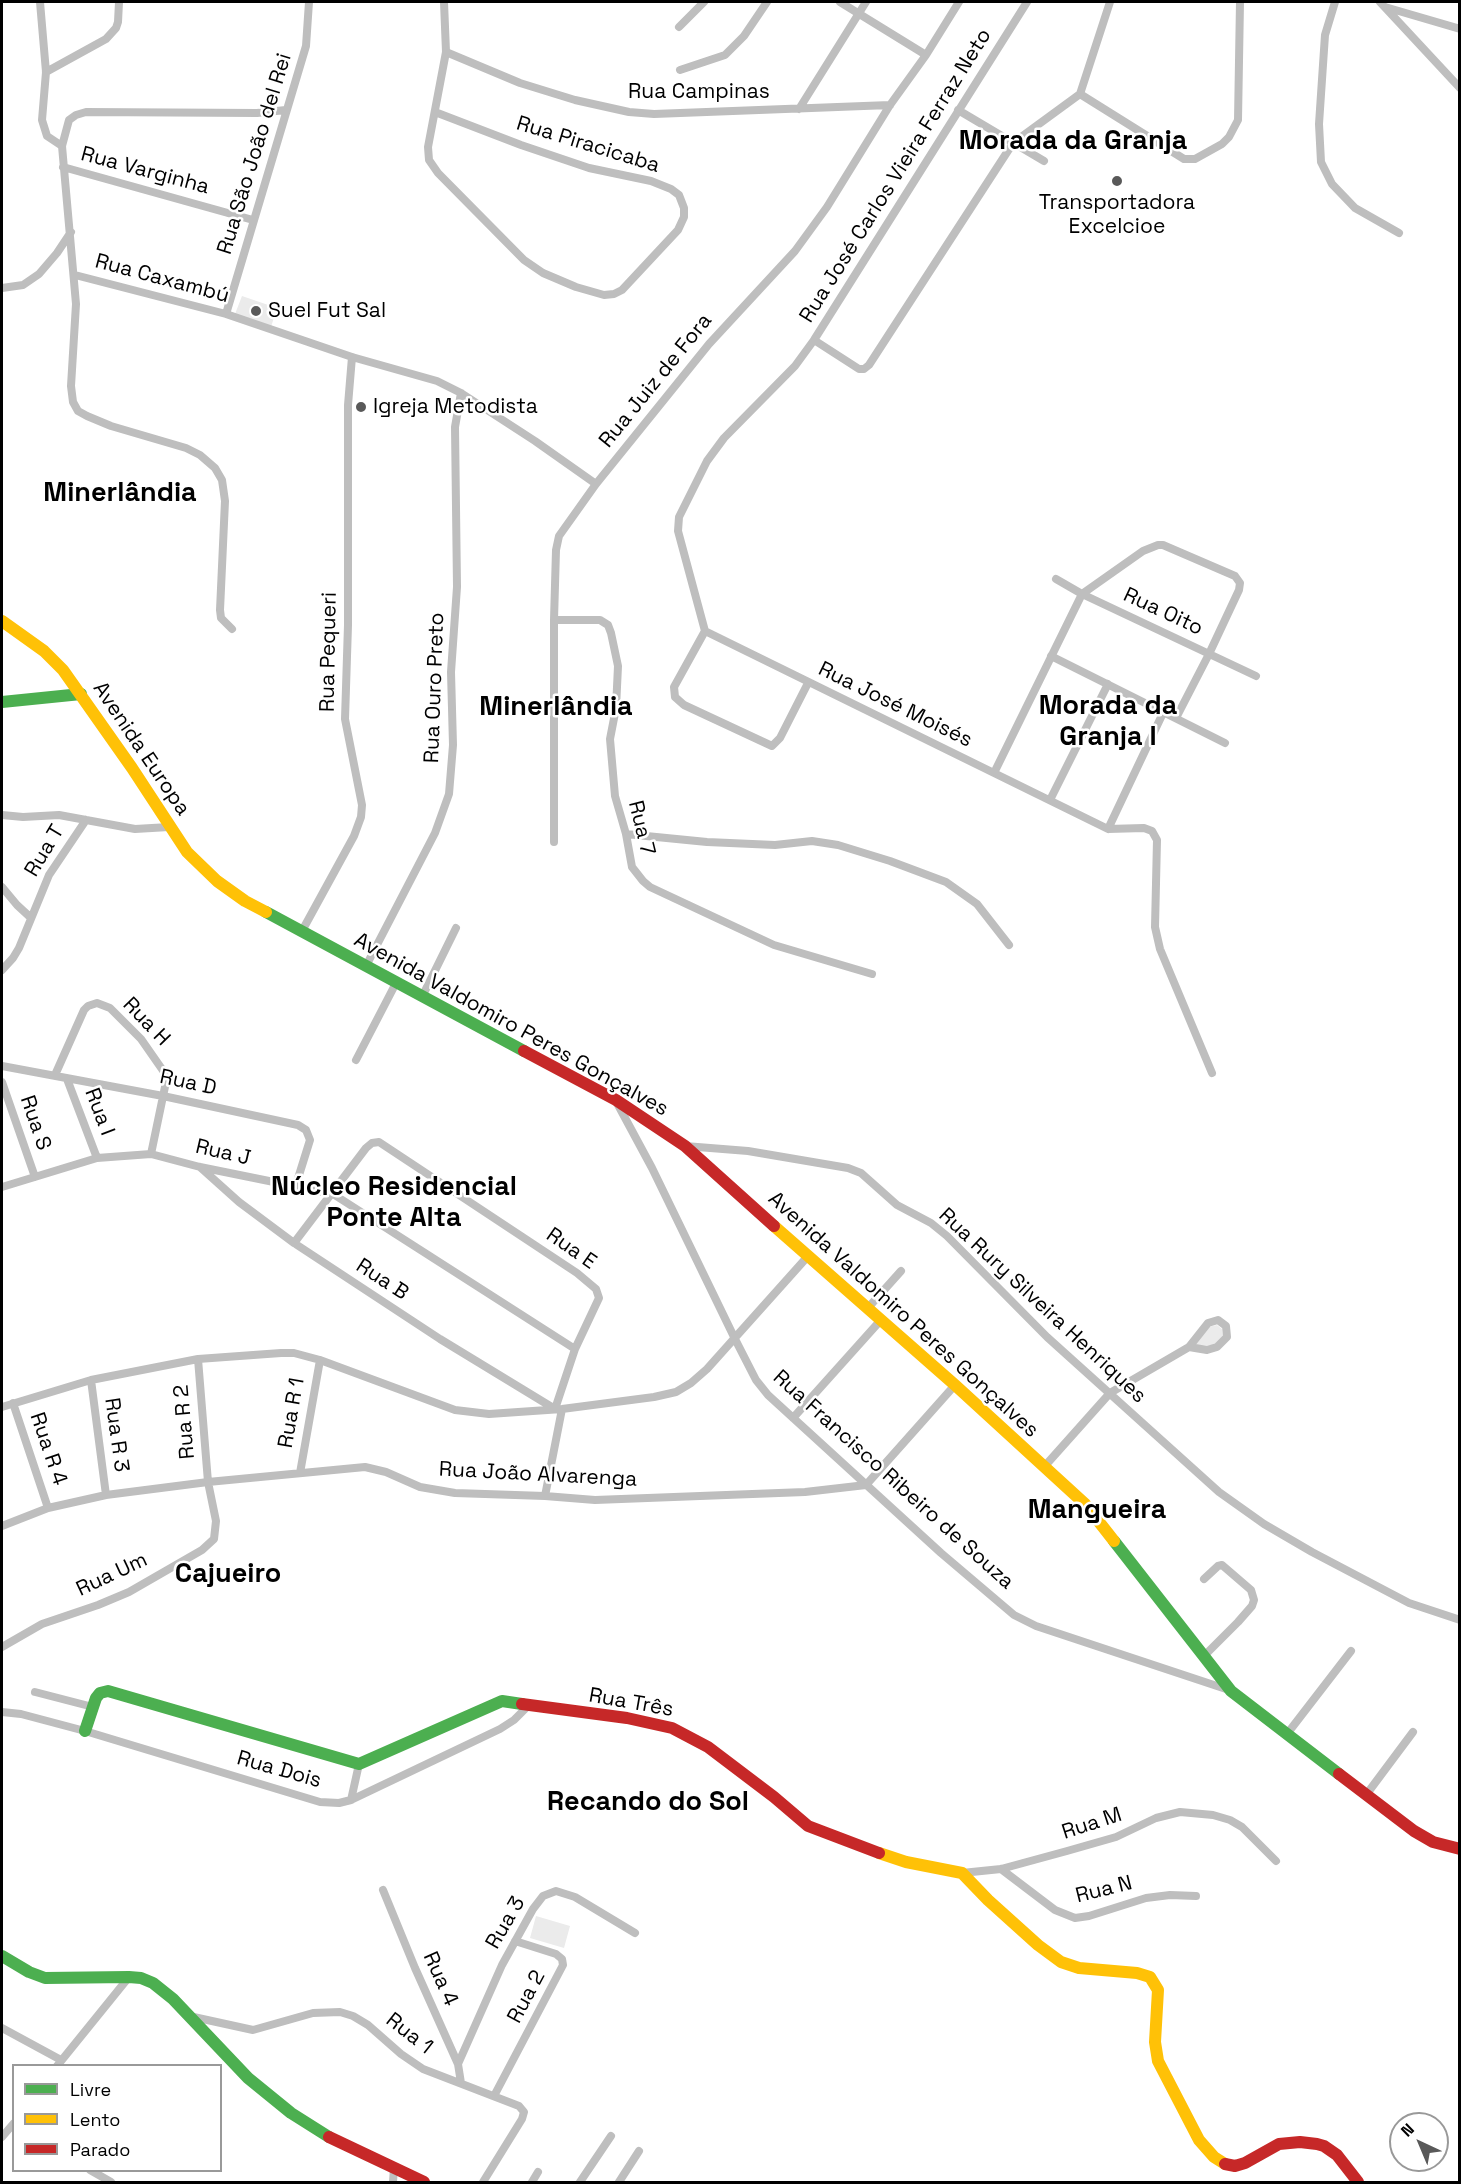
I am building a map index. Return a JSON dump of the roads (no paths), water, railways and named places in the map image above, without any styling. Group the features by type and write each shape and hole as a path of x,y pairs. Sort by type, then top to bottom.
{"street":[{"path":"40,2 46,72 43,128 47,136 62,146"},
{"path":"46,72 106,39 116,28 119,2"},
{"name":"Rua São João del Rei","path":"226,314 306,46 309,2"},
{"path":"435,112 446,52 444,2"},
{"path":"679,27 704,2"},
{"path":"680,70 725,55 744,36 767,2"},
{"path":"840,2 926,55"},
{"path":"799,109 866,2"},
{"name":"Rua Juiz de Fora","path":"554,842 554,620 559,536 596,484 709,344 756,290 795,252 827,207 890,105 926,55 959,2"},
{"name":"Rua José Carlos Vieira Ferraz Neto","path":"814,340 1028,2"},
{"path":"808,683 780,738 772,746 684,705 675,697 675,687 705,631 679,538 679,517 707,461 724,438 795,366 814,340 859,369 867,367 1013,143 1080,94 1110,2"},
{"path":"1080,94 1184,159 1195,159 1222,144 1229,137 1238,120 1240,2"},
{"path":"1335,2 1325,35 1318,124 1321,162 1332,184 1355,208 1400,233"},
{"path":"1382,4 1460,28"},
{"path":"1382,4 1460,88"},
{"name":"Rua Campinas","path":"446,52 520,83 575,100 629,112 654,114 890,105"},
{"path":"232,630 221,618 220,610 225,501 222,480 215,468 200,455 186,448 111,426 87,416 78,411 73,402 71,386 76,304 75,275 62,146 69,120 86,112 226,113 286,110"},
{"path":"958,110 1044,161"},
{"name":"Rua Piracicaba","path":"435,112 570,161 651,181 671,189 679,195 684,208 684,217 678,230 622,290 604,295 576,287 543,273 518,254 438,173 429,160 428,147 435,112"},
{"name":"Rua Varginha","path":"63,167 253,220"},
{"path":"2,288 23,285 39,274 71,232"},
{"name":"Rua Caxambú","path":"75,275 226,314 352,357 437,381 535,441 596,484"},
{"name":"Rua Pequeri","path":"302,931 354,836 361,817 362,805 345,719 348,625 348,405 352,357"},
{"name":"Rua Ouro Preto","path":"366,966 435,833 449,794 453,745 451,672 457,587 455,427 460,393"},
{"path":"994,773 1082,594 1143,551 1158,545 1163,545 1235,576 1240,583 1239,590 1209,654 1176,718"},
{"name":"Rua Oito","path":"1056,579 1082,594 1256,676"},
{"name":"Rua 7","path":"554,620 600,620 608,625 611,633 618,666 616,708 610,739 612,770 615,796 626,834 632,867 650,887 736,929 774,945 872,974"},
{"name":"Avenida Europa","path":"2,621 44,651 63,670 169,827 204,870 245,901"},
{"name":"Rua José Moisés","path":"705,631 1108,829 1152,831 1157,840 1155,927 1160,949 1212,1073"},
{"path":"1051,656 1225,743"},
{"path":"1050,800 1108,684"},
{"path":"2,702 81,694"},
{"path":"1108,829 1163,713"},
{"path":"2,815 23,817 59,815 135,829 169,827"},
{"name":"Rua T","path":"3,968 19,948 49,875 86,820"},
{"path":"626,834 707,842 775,844 812,842 838,845 946,882 977,904 1009,945"},
{"path":"2,887 30,917"},
{"name":"Avenida Valdomiro Peres Gonçalves","path":"245,901 616,1100 685,1146 1085,1504 1231,1691 1414,1832 1432,1842 1458,1847"},
{"path":"422,997 456,928"},
{"path":"356,1060 396,983"},
{"name":"Rua H","path":"55,1075 84,1010 92,1004 103,1004 129,1025 164,1072 166,1082 151,1154"},
{"name":"Rua D","path":"2,1066 163,1096 290,1123 303,1128 310,1136 309,1146 295,1188"},
{"name":"Rua I","path":"68,1079 97,1158"},
{"name":"Rua S","path":"2,1082 35,1177"},
{"name":"Rua Francisco Ribeiro de Souza","path":"616,1100 756,1380 768,1395 1014,1615 1057,1634 1231,1691"},
{"path":"632,1131 643,1118"},
{"name":"Rua E","path":"294,1243 366,1148 376,1142 383,1143 596,1288 599,1298 575,1349 558,1409 545,1496"},
{"name":"Rua Rury Silveira Henriques","path":"685,1146 738,1149 848,1168 861,1173 897,1205 931,1223 947,1236 1047,1337 1219,1492 1264,1524 1312,1552 1409,1602 1460,1620"},
{"name":"Rua J","path":"2,1187 97,1158 151,1154 295,1188 333,1194 575,1349"},
{"name":"Rua B","path":"200,1167 239,1202 294,1243 441,1339 558,1409"},
{"path":"2,1407 91,1380 198,1359 294,1353 320,1360 455,1410 489,1414 558,1409 654,1397 676,1392 707,1369 809,1256"},
{"path":"867,1309 901,1271"},
{"path":"793,1418 880,1321"},
{"path":"1044,1467 1110,1393 1189,1347 1203,1327 1211,1321 1220,1321 1226,1326 1227,1337 1218,1346 1207,1350 1189,1347"},
{"name":"Rua R 2","path":"198,1359 208,1482"},
{"name":"Rua R 1","path":"300,1473 320,1360"},
{"name":"Rua R 3","path":"91,1380 106,1495"},
{"path":"866,1485 954,1385"},
{"name":"Rua R 4","path":"13,1403 48,1508"},
{"name":"Rua João Alvarenga","path":"2,1526 48,1508 106,1495 208,1482 365,1467 386,1472 420,1486 455,1493 595,1500 805,1492 866,1485"},
{"name":"Rua Um","path":"2,1647 42,1624 129,1592 207,1546 216,1534 216,1521 208,1482"},
{"path":"1203,1657 1245,1614 1254,1600 1251,1590 1222,1565 1204,1580"},
{"path":"1287,1734 1351,1651"},
{"path":"85,1731 99,1694 110,1691 359,1764 351,1800"},
{"path":"35,1692 93,1707"},
{"name":"Rua Três","path":"359,1764 499,1702 506,1701 627,1718 672,1728 708,1747 817,1831 906,1862 962,1873"},
{"name":"Rua Dois","path":"2,1712 21,1714 85,1731 320,1802 339,1803 351,1800 500,1729 514,1720 529,1705"},
{"path":"1366,1795 1413,1732"},
{"name":"Rua M","path":"962,1873 1001,1869 1116,1837 1172,1813 1202,1814 1230,1820 1242,1827 1276,1861"},
{"name":"Rua N","path":"1001,1869 1055,1910 1075,1918 1158,1896 1196,1896"},
{"path":"962,1873 1038,1945 1061,1962 1079,1968 1137,1973 1150,1977 1158,1990 1155,2042 1158,2061 1199,2140 1214,2157 1228,2165 1235,2166 1280,2144 1300,2142 1317,2144 1337,2155 1358,2182 1365,2182"},
{"name":"Rua 4","path":"383,1890 458,2064 461,2083"},
{"name":"Rua 3","path":"458,2064 494,1982 515,1941 540,1900 547,1894 556,1892 583,1901 635,1933"},
{"name":"Rua 2","path":"494,2096 563,1965 562,1959 556,1954 515,1941"},
{"path":"2,1956 29,1972 45,1978 129,1977 141,1978 153,1983 166,1993 248,2078 291,2113 328,2136 424,2182"},
{"path":"2,2028 59,2063 129,1977"},
{"name":"Rua 1","path":"189,2016 248,2030 313,2013 340,2012 353,2016 368,2025 401,2054 423,2069 519,2106 524,2112 520,2123 483,2182"},
{"path":"2,2137 12,2125"},
{"path":"580,2182 611,2136"},
{"path":"619,2182 639,2151"},
{"path":"393,2182 394,2168"},
{"path":"94,2172 111,2182"},
{"path":"532,2182 538,2172"}],"place":[{"name":"Transportadora Excelcioe","path":"1117,181"},
{"name":"Suel Fut Sal","path":"256,311"},
{"name":"Igreja Metodista","path":"361,407"}],"district":[{"name":"Morada da Granja","path":"1073,142"},
{"name":"Minerlândia","path":"120,494"},
{"name":"Minerlândia","path":"556,708"},
{"name":"Morada da Granja I","path":"1108,722"},
{"name":"Núcleo Residencial Ponte Alta","path":"394,1204"},
{"name":"Mangueira","path":"1097,1511"},
{"name":"Cajueiro","path":"228,1575"},
{"name":"Recando do Sol","path":"648,1803"}]}
